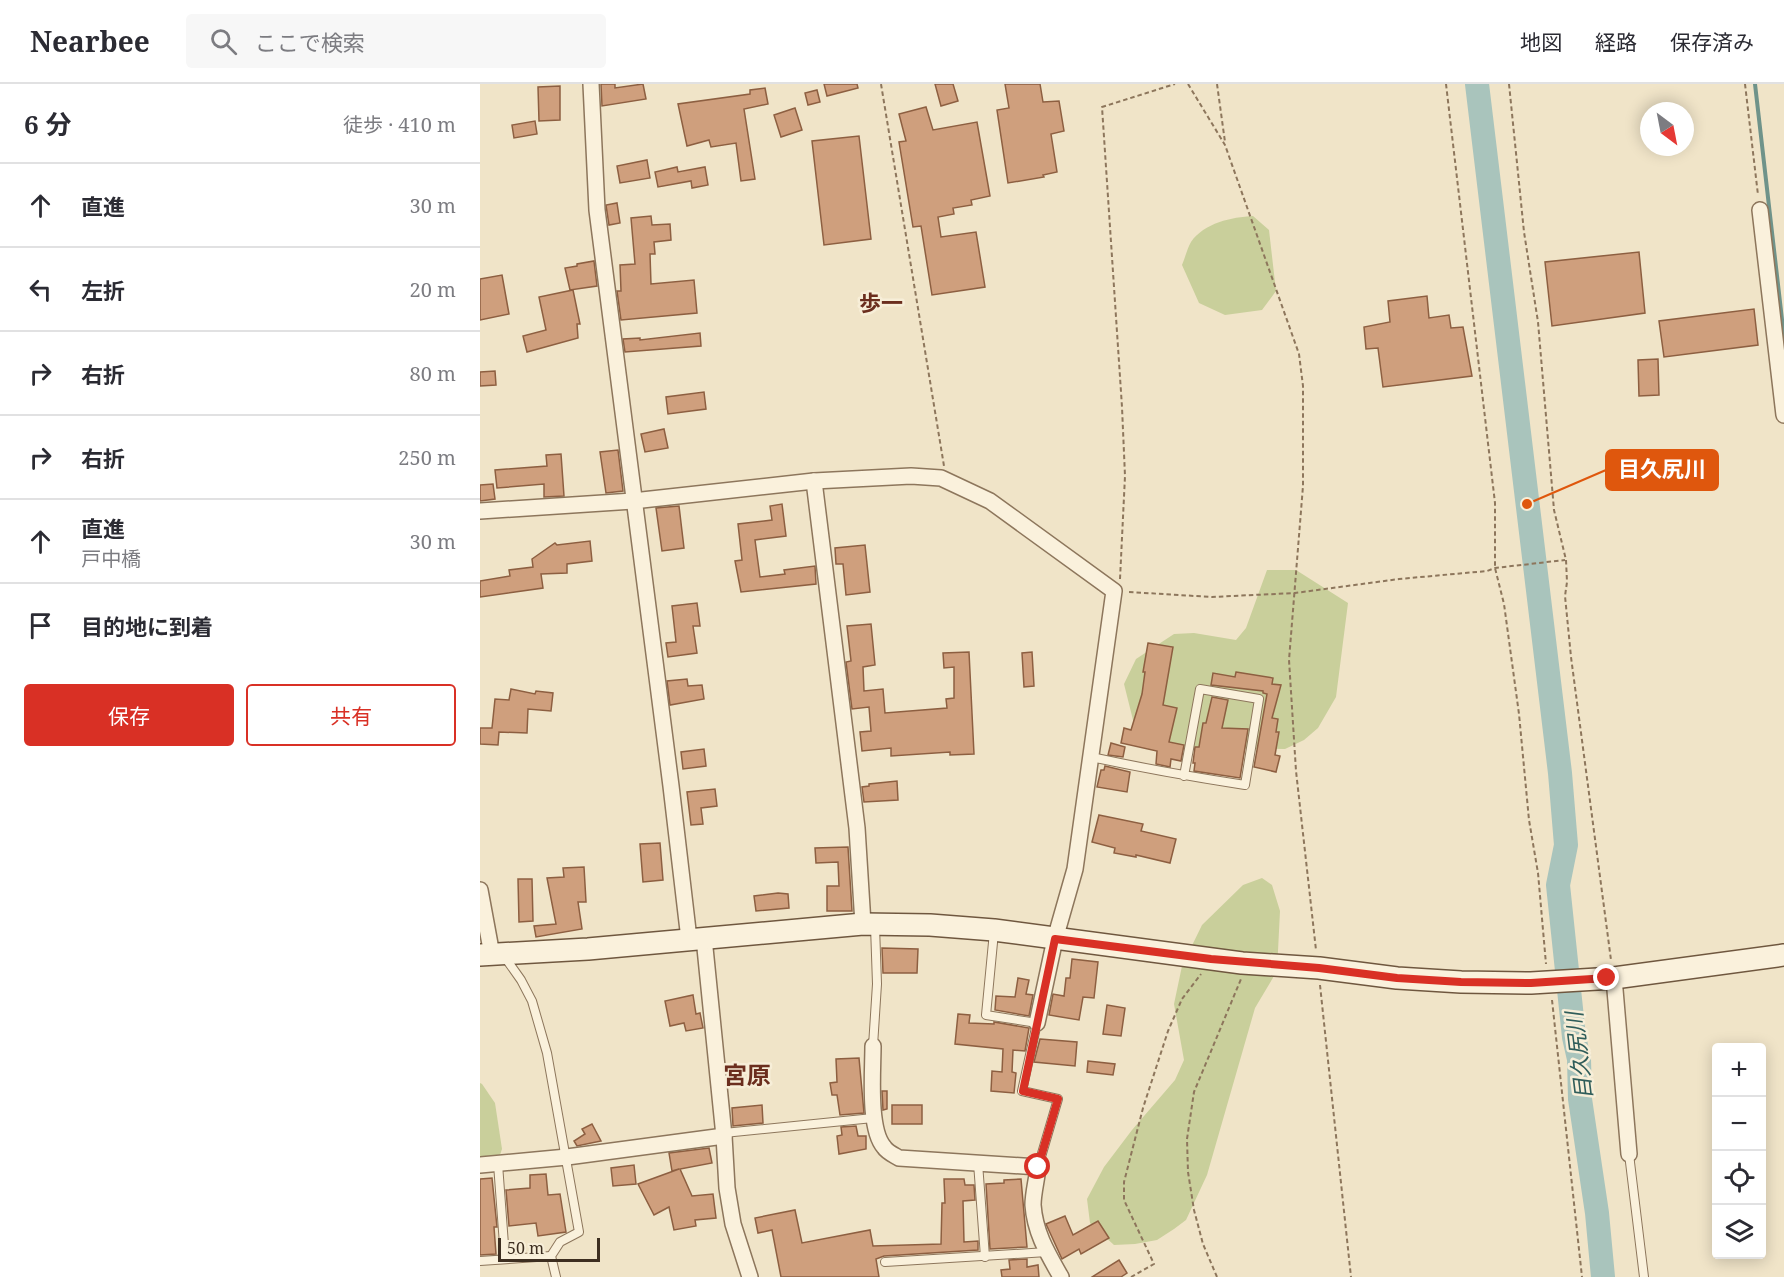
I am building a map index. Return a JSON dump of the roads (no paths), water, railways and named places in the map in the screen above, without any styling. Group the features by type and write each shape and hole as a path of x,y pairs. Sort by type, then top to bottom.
{"street":[{"path":"591,84 597,210 633,501 671,786 724,1135 727,1188 733,1224 750,1277"},
{"path":"1760,210 1784,415"},
{"path":"480,511 633,501 814,481 911,476 940,478 990,501 1117,591 1075,869 1055,939 1037,1023"},
{"path":"814,481 869,925"},
{"path":"480,890 492,955 869,925 930,925 994,930 1242,963 1461,982 1552,982 1610,978 1784,955"},
{"path":"1610,978 1629,1154"},
{"path":"873,1046 873,1118 884,1149 899,1158 1038,1167 1033,1204 1040,1237 1061,1277"},
{"path":"480,1166 567,1157 724,1135"}],"lane":[{"path":"1091,757 1184,776 1245,785 1259,699 1200,688 1184,776"},
{"path":"869,925 877,984 873,1046"},
{"path":"994,930 986,1015 1037,1023 1023,1091 1058,1099 1038,1167"},
{"path":"492,955 521,980 532,1001 548,1053 579,1232 560,1242 551,1256 556,1277"},
{"path":"724,1135 873,1118"},
{"path":"1629,1154 1644,1277"},
{"path":"978,1163 985,1257"},
{"path":"498,1164 506,1258"},
{"path":"885,1262 1047,1252"},
{"path":"480,1260 551,1256"}],"waterway":[{"name":"目久尻川","path":"1477,84 1560,773 1566,845 1558,885 1574,1037 1579,1059 1580,1099 1597,1213 1603,1277"},
{"path":"1755,84 1784,337"}],"place":[{"name":"目久尻川","path":"1527,504"}],"district":[{"name":"歩一","path":"881,302"},
{"name":"宮原","path":"747,1074"}]}
